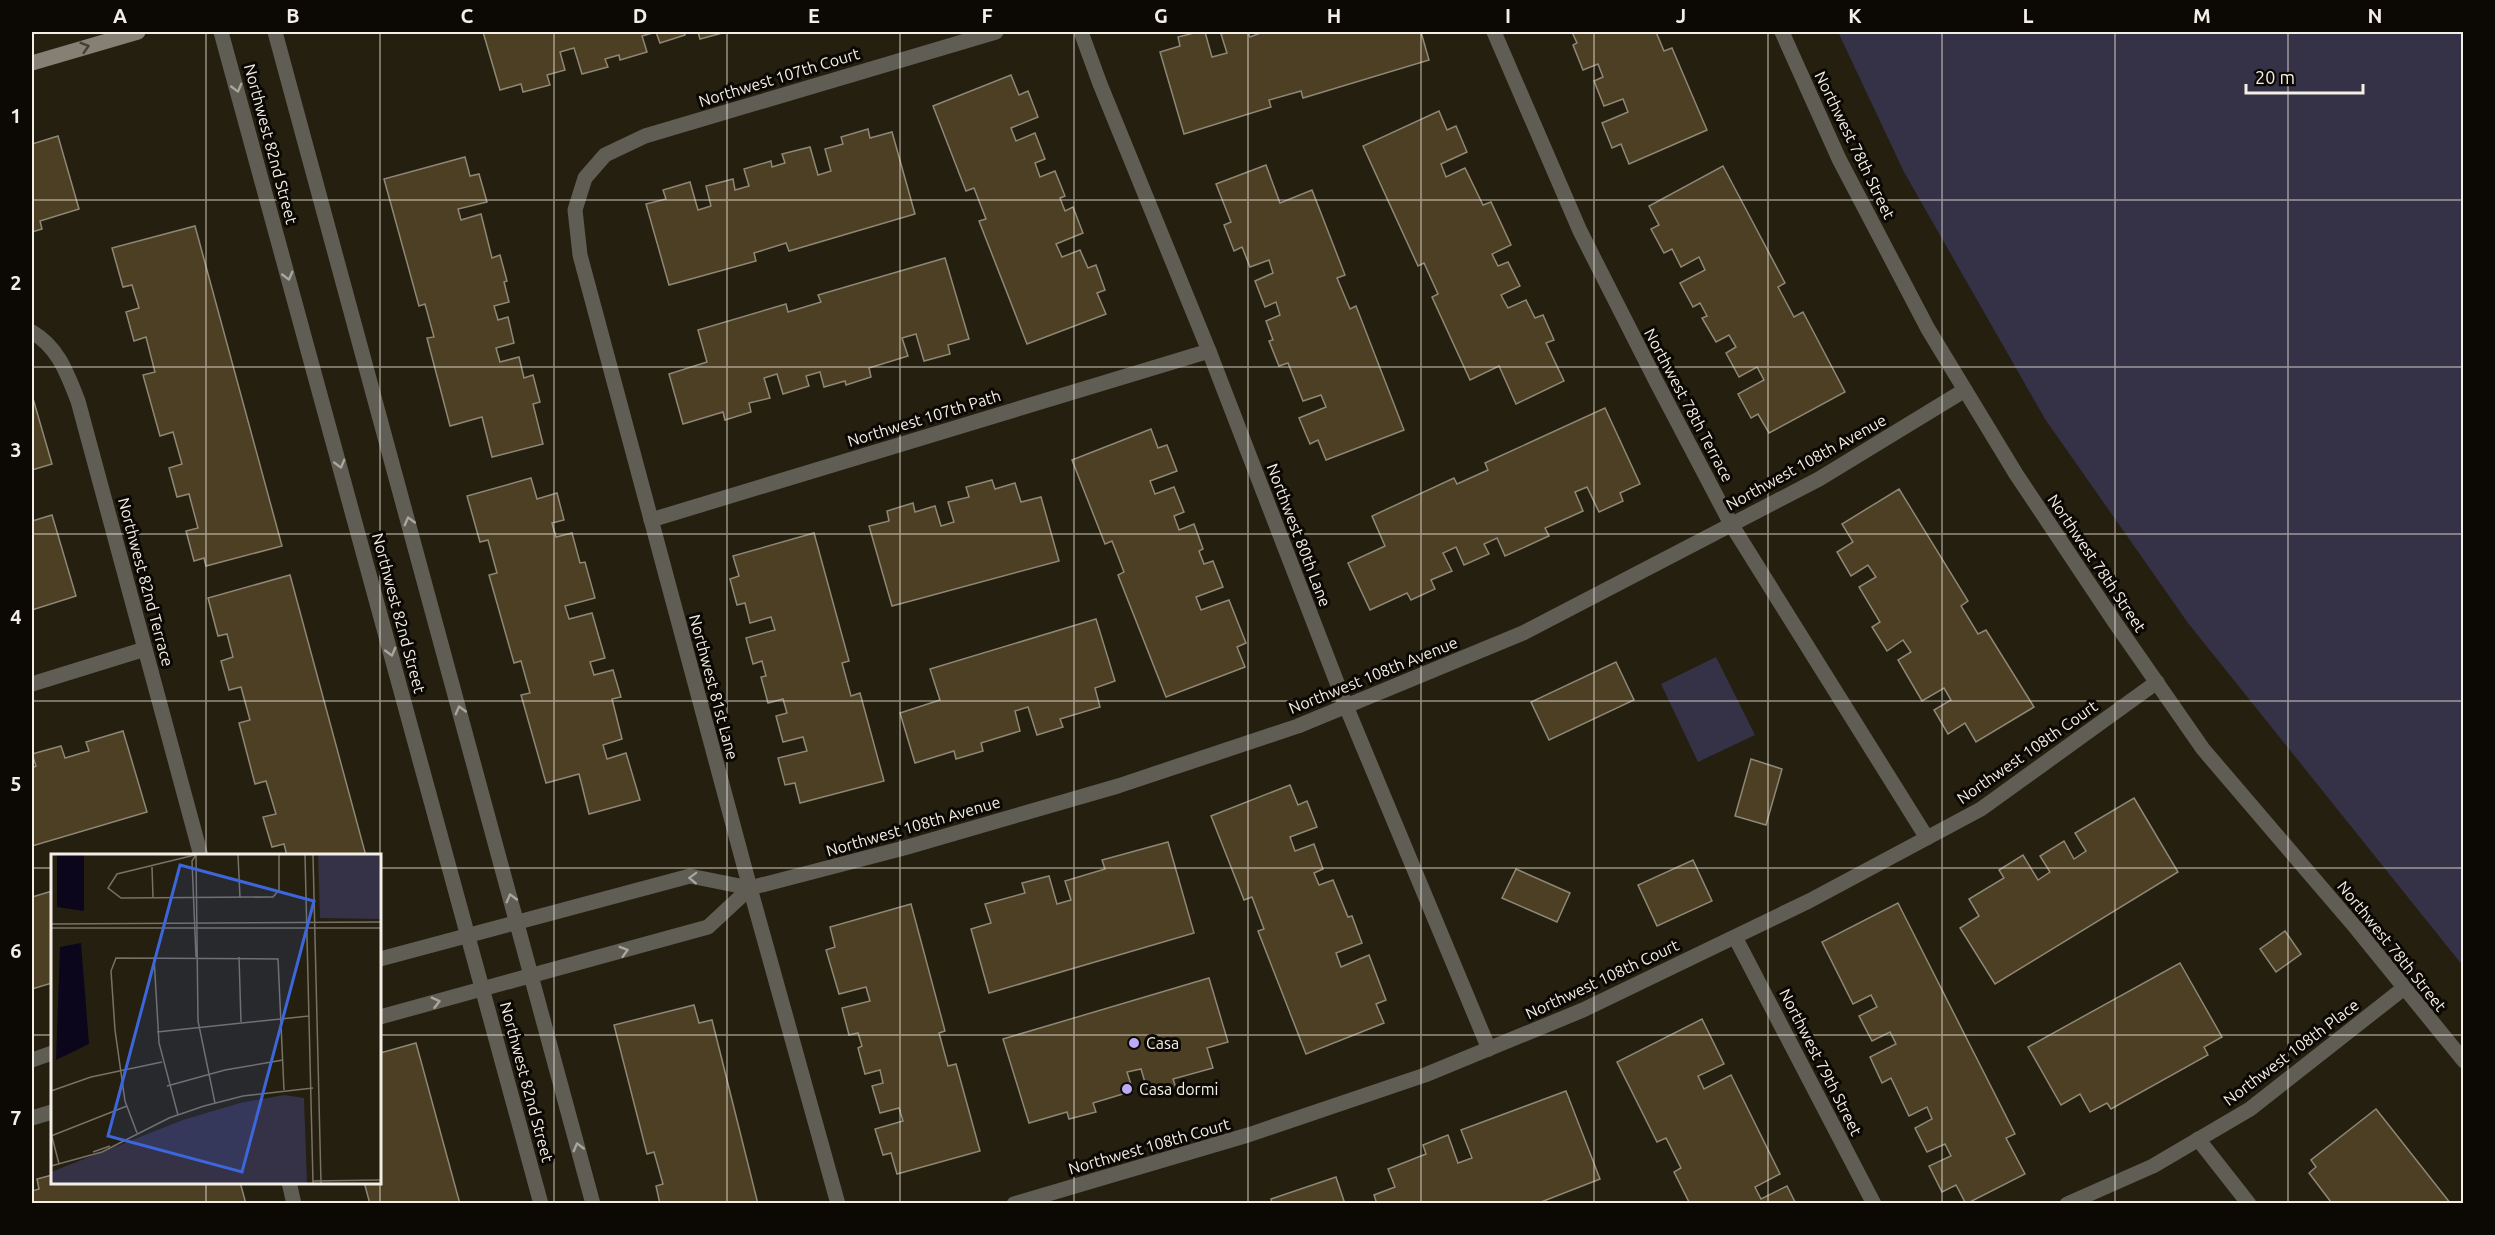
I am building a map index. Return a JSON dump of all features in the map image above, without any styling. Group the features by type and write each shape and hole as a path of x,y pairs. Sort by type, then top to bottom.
{"main road":[{"path":"32,63 138,32"}],"street":[{"name":"Northwest 82nd Street","path":"221,32 541,1203"},
{"name":"Northwest 82nd Street","path":"275,32 593,1203"},
{"name":"Northwest 107th Court","path":"585,178 605,155 645,136 996,32"},
{"name":"Northwest 80th Lane","path":"1081,32 1209,351 1346,706 1489,1049"},
{"name":"Northwest 78th Terrace","path":"1494,32 1580,231 1731,524 1927,838"},
{"name":"Northwest 78th Street","path":"1782,32 1839,159 1929,329 2016,474 2203,749 2463,1061"},
{"name":"Northwest 81st Lane","path":"585,178 574,210 580,255 750,888 838,1203"},
{"name":"Northwest 82nd Terrace","path":"32,332 46,340 64,365 78,401 201,854"},
{"name":"Northwest 107th Path","path":"651,520 1209,351"},
{"name":"Northwest 108th Avenue","path":"381,959 690,876 750,888 904,848 1118,786 1298,726 1523,633 1819,479 1965,390"},
{"path":"32,684 146,649"},
{"name":"Northwest 108th Court","path":"1014,1203 1248,1136 1425,1075 1582,1010 1809,901 1981,809 2157,682"},
{"name":"Northwest 108th Avenue","path":"381,1017 708,927 750,888"},
{"name":"Northwest 79th Street","path":"1735,937 1874,1203"},
{"name":"Northwest 108th Place","path":"2067,1203 2152,1166 2250,1109 2404,988"},
{"path":"32,1060 51,1053"},
{"path":"32,1118 51,1112"},
{"path":"2198,1139 2248,1203"},
{"path":"289,1184 294,1203"}],"shaded area":[{"path":"1838,32 2463,32 2463,966 2188,623 2045,419 1904,172"},
{"path":"1716,657 1755,735 1698,762 1661,684"}],"building":[{"path":"483,32 656,32 642,36 647,52 620,60 619,55 605,59 608,67 582,74 574,48 560,52 565,70 547,75 550,85 523,92 521,84 500,90"},
{"path":"656,32 684,32 685,35 660,43"},
{"path":"698,32 726,32 700,39"},
{"path":"1205,32 1212,57 1227,53 1221,34 1228,32 1248,32 1250,37 1263,32 1421,32 1429,60 1303,98 1301,91 1269,100 1271,107 1184,134 1160,52 1180,46 1178,37"},
{"path":"1572,32 1656,32 1664,51 1672,48 1707,130 1629,164 1621,144 1612,148 1602,123 1628,112 1623,99 1604,106 1594,81 1603,77 1598,64 1583,70 1573,45 1577,43"},
{"path":"1011,75 1019,95 1028,91 1038,117 1011,128 1016,141 1035,133 1045,159 1035,163 1040,177 1055,171 1065,196 1060,198 1065,211 1073,207 1083,233 1056,244 1062,257 1080,250 1088,268 1096,265 1105,290 1097,293 1106,314 1027,344 979,221 986,219 974,188 966,191 933,106"},
{"path":"1439,111 1447,130 1456,126 1467,152 1441,164 1446,177 1465,168 1483,205 1491,202 1511,245 1492,254 1498,266 1508,262 1520,286 1501,295 1508,308 1526,300 1535,318 1543,315 1554,340 1546,343 1564,381 1516,404 1499,366 1470,380 1432,297 1438,294 1424,263 1418,266 1363,146"},
{"path":"868,129 870,138 892,132 915,214 789,251 786,243 754,253 756,261 669,285 646,204 666,199 663,190 690,182 698,210 711,206 706,186 733,179 735,190 749,186 744,169 771,161 772,167 785,163 782,154 810,147 818,175 831,171 825,149 843,144 841,137"},
{"path":"58,136 79,209 40,221 42,229 32,232 32,144"},
{"path":"465,157 470,176 479,174 487,202 458,209 461,220 481,214 492,258 500,255 507,281 504,282 509,302 494,306 498,320 508,317 514,343 496,348 500,362 519,357 524,378 533,375 540,402 533,404 543,444 492,457 482,417 450,426 427,338 434,337 425,304 419,306 384,179"},
{"path":"1266,165 1280,203 1312,190 1345,275 1337,278 1350,309 1356,306 1404,430 1326,460 1318,440 1310,444 1299,418 1326,407 1321,395 1303,401 1288,363 1279,366 1269,341 1273,340 1266,321 1280,315 1276,302 1265,307 1255,281 1273,273 1269,260 1250,267 1242,247 1234,251 1224,225 1231,222 1216,184"},
{"path":"1723,166 1785,283 1778,287 1794,317 1803,312 1845,392 1769,433 1758,414 1751,418 1738,394 1764,380 1757,367 1739,377 1726,353 1736,347 1729,335 1716,342 1702,318 1707,316 1700,303 1693,307 1680,283 1705,270 1699,257 1681,267 1672,249 1664,253 1651,229 1659,225 1649,206"},
{"path":"195,226 282,546 206,566 204,558 194,561 186,531 198,528 189,494 177,497 169,468 182,464 173,432 160,436 143,375 155,372 146,337 134,341 126,312 139,308 132,285 123,287 112,248"},
{"path":"945,258 969,339 948,345 950,354 924,361 916,334 902,338 908,356 869,368 871,377 846,385 845,381 824,387 820,372 806,376 809,386 783,394 777,374 764,378 770,398 749,403 751,412 725,420 723,412 683,424 669,374 707,362 698,330 786,304 788,312 821,302 818,295"},
{"path":"32,395 52,464 32,470"},
{"path":"1605,408 1640,484 1620,493 1623,501 1599,512 1587,487 1575,492 1583,511 1545,528 1549,536 1505,556 1497,538 1484,544 1489,554 1464,565 1456,547 1443,553 1452,571 1431,580 1435,589 1411,600 1407,593 1370,610 1348,563 1385,546 1372,516 1454,478 1457,484 1488,470 1485,463"},
{"path":"1151,429 1158,448 1167,445 1177,471 1150,481 1155,494 1174,487 1184,512 1174,516 1179,530 1194,524 1203,549 1199,551 1204,564 1213,561 1223,587 1196,597 1201,610 1229,600 1246,643 1237,647 1245,667 1166,697 1118,575 1124,572 1112,541 1105,544 1072,460"},
{"path":"531,478 537,499 557,493 564,520 552,523 556,537 572,533 580,563 585,562 595,598 565,606 569,619 592,613 605,658 590,662 594,675 613,670 621,697 612,699 622,739 603,745 607,759 626,753 640,800 589,814 579,774 546,783 521,695 530,693 521,661 514,663 489,575 497,573 488,540 480,542 467,496"},
{"path":"992,480 995,489 1015,483 1021,502 1041,497 1059,561 892,606 869,526 889,521 887,511 913,503 915,512 935,506 941,526 954,522 948,502 969,497 966,487"},
{"path":"1899,489 1968,601 1961,606 1978,634 1986,630 2034,707 1976,742 1965,723 1948,734 1934,710 1951,700 1944,688 1922,701 1898,660 1911,652 1903,640 1887,651 1872,627 1880,622 1859,587 1876,577 1868,565 1851,576 1837,552 1853,542 1842,524"},
{"path":"52,515 76,596 32,610 32,521"},
{"path":"814,533 849,661 842,663 851,696 860,693 884,781 800,803 795,783 785,785 778,758 807,751 803,737 783,742 776,716 787,713 783,699 768,703 761,677 766,676 762,661 753,664 746,638 775,630 771,617 750,623 745,603 737,605 730,579 739,576 733,556"},
{"path":"290,575 365,854 286,854 284,844 272,847 263,817 276,814 266,781 255,784 239,723 250,720 241,687 229,690 221,661 233,657 227,634 218,636 208,598"},
{"path":"1096,619 1115,681 1095,688 1100,707 1060,719 1063,727 1037,735 1028,707 1015,711 1020,731 981,743 983,751 956,759 954,751 915,763 900,713 940,700 930,669"},
{"path":"1616,662 1634,700 1549,740 1531,702"},
{"path":"123,731 147,812 32,846 32,768 36,766 32,754 61,746 65,758 89,751 86,742"},
{"path":"1751,759 1782,769 1766,825 1735,816"},
{"path":"1290,785 1298,805 1307,801 1317,827 1290,837 1295,851 1314,844 1323,869 1314,873 1319,885 1333,880 1348,917 1352,916 1362,943 1336,953 1341,967 1369,955 1386,1000 1376,1004 1384,1023 1306,1054 1258,931 1264,929 1252,897 1244,900 1211,816"},
{"path":"2134,798 2178,872 1995,984 1960,928 1979,916 1969,899 2004,878 1999,870 2023,855 2038,880 2050,872 2040,856 2064,841 2074,859 2086,851 2075,833"},
{"path":"1168,842 1194,933 989,993 971,929 991,923 985,904 1025,893 1022,883 1049,876 1057,904 1071,900 1065,881 1105,869 1102,860"},
{"path":"1693,860 1712,901 1657,926 1638,885"},
{"path":"1516,869 1570,893 1557,922 1502,898"},
{"path":"51,891 51,983 32,989 32,897"},
{"path":"1898,903 2015,1134 2006,1138 2025,1174 1966,1204 1956,1185 1942,1192 1929,1166 1951,1156 1945,1144 1927,1152 1915,1128 1932,1119 1927,1107 1909,1116 1891,1078 1882,1083 1870,1057 1896,1044 1890,1032 1872,1041 1859,1016 1877,1007 1871,995 1853,1004 1822,942"},
{"path":"911,904 945,1031 939,1033 948,1066 956,1064 980,1151 897,1174 891,1153 883,1155 875,1129 903,1121 899,1108 880,1113 872,1086 883,1083 880,1070 865,1074 858,1048 862,1046 858,1033 849,1035 842,1008 870,1001 866,987 839,994 826,950 835,947 830,927"},
{"path":"2285,931 2301,954 2276,972 2260,949"},
{"path":"2180,963 2222,1037 2204,1047 2208,1055 2111,1109 2107,1103 2090,1112 2080,1094 2061,1105 2028,1047"},
{"path":"1209,978 1228,1042 1207,1048 1213,1068 1173,1079 1176,1088 1149,1096 1141,1069 1127,1072 1133,1091 1093,1103 1096,1112 1069,1119 1067,1112 1029,1123 1003,1039"},
{"path":"694,1005 699,1023 712,1020 758,1204 660,1204 656,1186 663,1184 654,1152 647,1154 614,1025"},
{"path":"1702,1019 1724,1064 1698,1076 1704,1089 1731,1075 1780,1174 1755,1187 1761,1199 1787,1186 1796,1204 1690,1204 1674,1172 1681,1168 1666,1138 1657,1142 1617,1062"},
{"path":"416,1043 460,1204 370,1204 365,1184 381,1184 381,1053"},
{"path":"1566,1091 1600,1179 1536,1204 1377,1204 1374,1195 1395,1187 1388,1169 1426,1154 1423,1145 1448,1135 1458,1163 1472,1158 1461,1130"},
{"path":"2376,1109 2451,1204 2330,1204 2331,1202 2309,1173 2316,1167 2311,1160"},
{"path":"51,1175 51,1184 241,1184 246,1204 32,1204 32,1191 39,1189 37,1179"},
{"path":"1336,1177 1345,1204 1272,1204 1271,1199"}],"place":[{"name":"Casa","path":"1134,1043"},
{"name":"Casa dormi","path":"1127,1089"}]}
